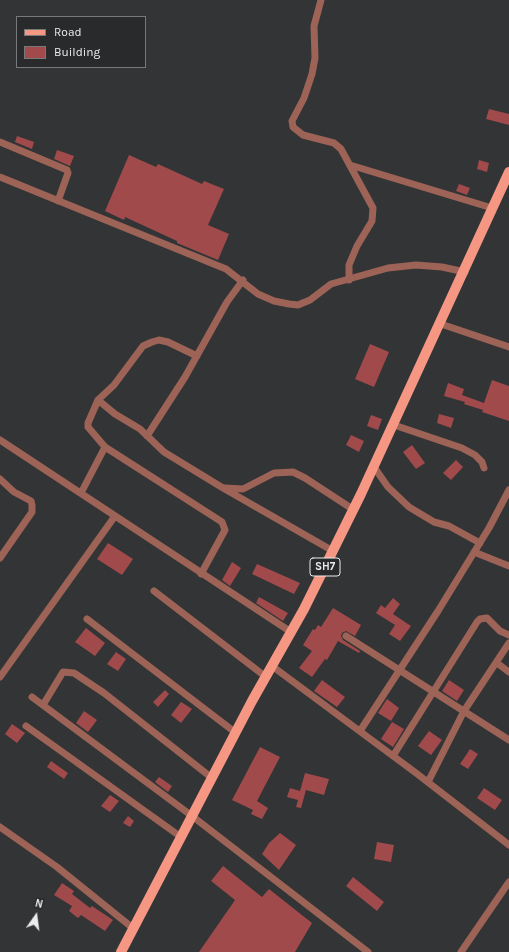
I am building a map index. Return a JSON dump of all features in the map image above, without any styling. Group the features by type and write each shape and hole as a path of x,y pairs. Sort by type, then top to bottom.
{"main road":[{"name":"SH7","path":"121,952 212,778 334,551 441,324 509,172"}],"street":[{"path":"321,0 314,26 314,66 304,98 294,113 292,120 293,127 303,136 334,143 341,149 373,208 374,215 372,221 357,246 349,265 349,280"},
{"path":"0,142 67,170 68,173 58,201"},
{"path":"350,165 492,208"},
{"path":"0,177 226,269 266,298 289,304 298,305 310,300 331,284 388,268 416,265 442,267 465,272"},
{"path":"148,436 197,356 227,302 237,286 243,280"},
{"path":"441,324 509,347"},
{"path":"197,356 168,342 159,340 143,346 114,385 98,400 88,423 88,427 105,448 222,522 225,530 201,574"},
{"path":"98,400 115,414 148,436 152,442 164,452 223,488 334,551"},
{"path":"394,425 462,448 475,455 482,462 484,468"},
{"path":"0,440 291,632"},
{"path":"80,493 105,448"},
{"path":"374,467 388,487 409,507 434,522 450,526 480,543"},
{"path":"223,488 242,489 274,473 293,472 305,478 354,510"},
{"path":"0,479 14,492 31,501 32,505 32,512 0,558"},
{"path":"360,731 401,671 480,543 509,490"},
{"path":"0,678 115,516"},
{"path":"0,545 9,544"},
{"path":"474,552 509,566"},
{"path":"154,591 266,677"},
{"path":"393,756 480,619 486,618 500,631 509,635"},
{"path":"87,620 236,733"},
{"path":"346,636 509,740"},
{"path":"428,782 464,711 509,643"},
{"path":"497,662 509,672"},
{"path":"272,666 428,782 509,845"},
{"path":"43,705 63,672 74,673 104,693 212,778"},
{"path":"32,697 192,816 368,952"},
{"path":"26,726 181,837"},
{"path":"0,827 56,867 134,928"},
{"path":"461,952 509,882"}],"building":[{"path":"489,109 509,114 509,125 486,119"},
{"path":"17,136 34,142 32,149 15,142"},
{"path":"57,150 74,156 70,166 54,159"},
{"path":"129,155 156,167 158,164 202,184 204,181 224,189 208,225 229,234 218,260 177,243 177,241 125,217 124,220 105,211"},
{"path":"479,160 489,163 487,172 477,169"},
{"path":"459,184 470,188 467,195 456,191"},
{"path":"370,344 389,352 374,387 355,379"},
{"path":"492,380 509,386 509,421 482,412 483,410 464,404 465,402 444,396 448,383 464,389 462,395 484,403"},
{"path":"439,414 454,418 451,428 437,423"},
{"path":"371,415 382,419 378,430 367,426"},
{"path":"351,435 364,441 359,452 346,445"},
{"path":"412,445 425,463 416,469 403,452"},
{"path":"456,460 463,467 451,480 443,473"},
{"path":"108,543 133,559 122,575 97,559"},
{"path":"232,562 241,568 230,586 222,580"},
{"path":"257,564 300,583 294,594 252,574"},
{"path":"259,597 288,613 283,621 256,603"},
{"path":"393,598 400,604 393,614 411,626 400,641 389,634 395,625 376,613 381,605 385,608"},
{"path":"333,608 361,625 355,636 346,631 342,633 341,636 343,640 360,651 359,653 338,641 327,660 325,659 312,677 299,668 312,651 303,645 313,629 315,630 318,625 321,627"},
{"path":"86,628 105,643 95,656 75,642"},
{"path":"116,652 126,659 118,671 107,664"},
{"path":"322,680 345,697 337,707 314,691"},
{"path":"449,680 464,690 457,701 442,691"},
{"path":"165,690 169,694 158,707 153,702"},
{"path":"387,699 399,708 391,721 378,713"},
{"path":"181,702 192,709 181,723 171,715"},
{"path":"84,711 97,720 88,732 76,723"},
{"path":"392,722 404,729 393,747 381,739"},
{"path":"12,724 25,733 17,743 5,734"},
{"path":"429,731 442,740 431,755 418,746"},
{"path":"260,747 280,757 257,801 268,808 262,819 251,814 253,810 232,800"},
{"path":"470,749 478,754 468,769 460,764"},
{"path":"51,761 68,773 64,779 47,767"},
{"path":"305,773 329,779 324,795 306,790 301,808 296,807 298,800 287,797 290,788 300,791"},
{"path":"159,777 172,786 168,792 155,782"},
{"path":"484,788 502,800 495,810 477,798"},
{"path":"110,795 119,801 110,812 101,806"},
{"path":"128,816 134,821 130,827 123,823"},
{"path":"280,833 296,845 279,870 262,854 269,843"},
{"path":"377,842 394,845 391,862 374,859"},
{"path":"223,866 262,897 269,889 312,923 295,952 199,952 235,900 211,881"},
{"path":"353,877 384,902 377,911 346,886"},
{"path":"62,883 74,891 72,894 90,908 92,906 113,920 105,931 81,915 78,918 69,911 72,906 54,895"}]}
